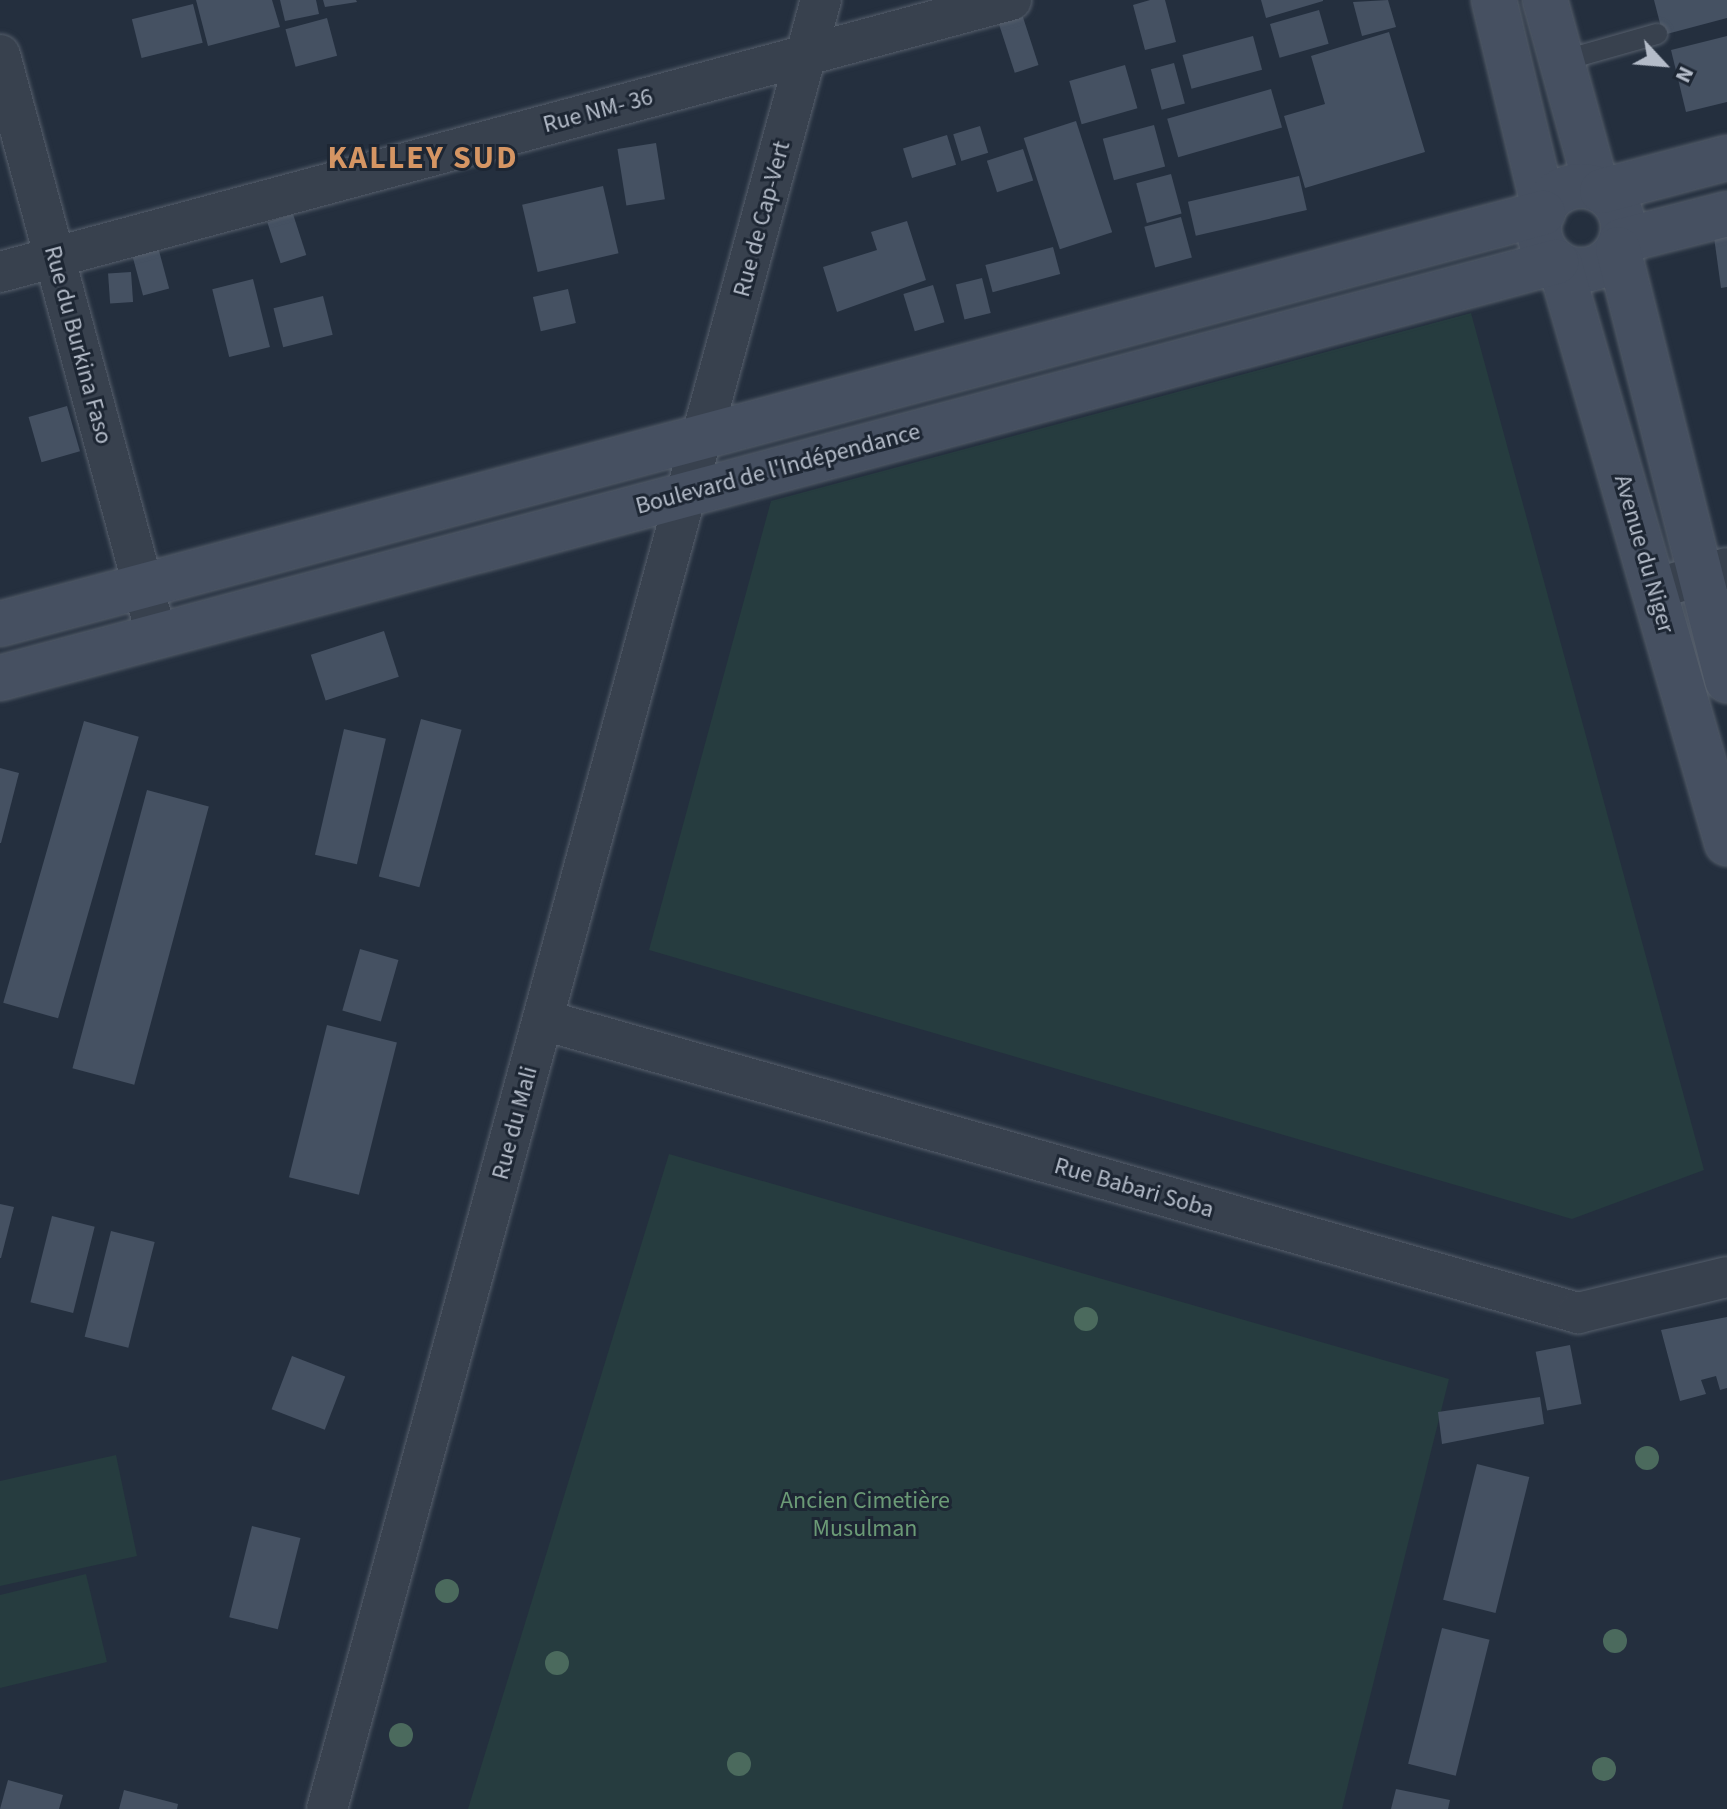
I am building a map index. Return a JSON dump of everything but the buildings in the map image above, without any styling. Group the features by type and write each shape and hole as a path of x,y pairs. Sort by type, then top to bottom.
{"main road":[{"path":"1494,0 1544,211 1541,239 1558,264 1588,270 1620,245 1727,214"},
{"path":"1545,0 1599,190 1618,207 1620,245"},
{"path":"1544,211 1563,190 1599,190 1727,158"},
{"name":"Boulevard de l'Indépendance","path":"0,624 1544,211"},
{"name":"Avenue du Niger","path":"1620,245 1713,572 1727,680"},
{"name":"Boulevard de l'Indépendance","path":"0,678 156,634 1558,264"},
{"name":"Avenue du Niger","path":"1558,264 1727,843"}],"street":[{"name":"Rue de Cap-Vert","path":"702,437 821,0"},
{"name":"Rue NM- 36","path":"0,272 1011,0"},
{"name":"Rue du Burkina Faso","path":"0,55 156,634"},
{"name":"Rue du Mali","path":"327,1809 702,437"},
{"path":"1654,589 1713,572"},
{"name":"Rue Babari Soba","path":"543,1020 1578,1313 1727,1277"}],"lane":[{"path":"1562,61 1657,34"}],"green space":[{"path":"1471,313 1704,1170 1572,1219 649,950 771,501"},
{"name":"Ancien Cimetière Musulman","path":"669,1154 1449,1379 1342,1809 468,1809"},
{"path":"116,1455 137,1556 0,1586 0,1481"},
{"path":"86,1574 107,1662 0,1688 0,1595"}],"district":[{"name":"KALLEY SUD","path":"423,158"}]}
